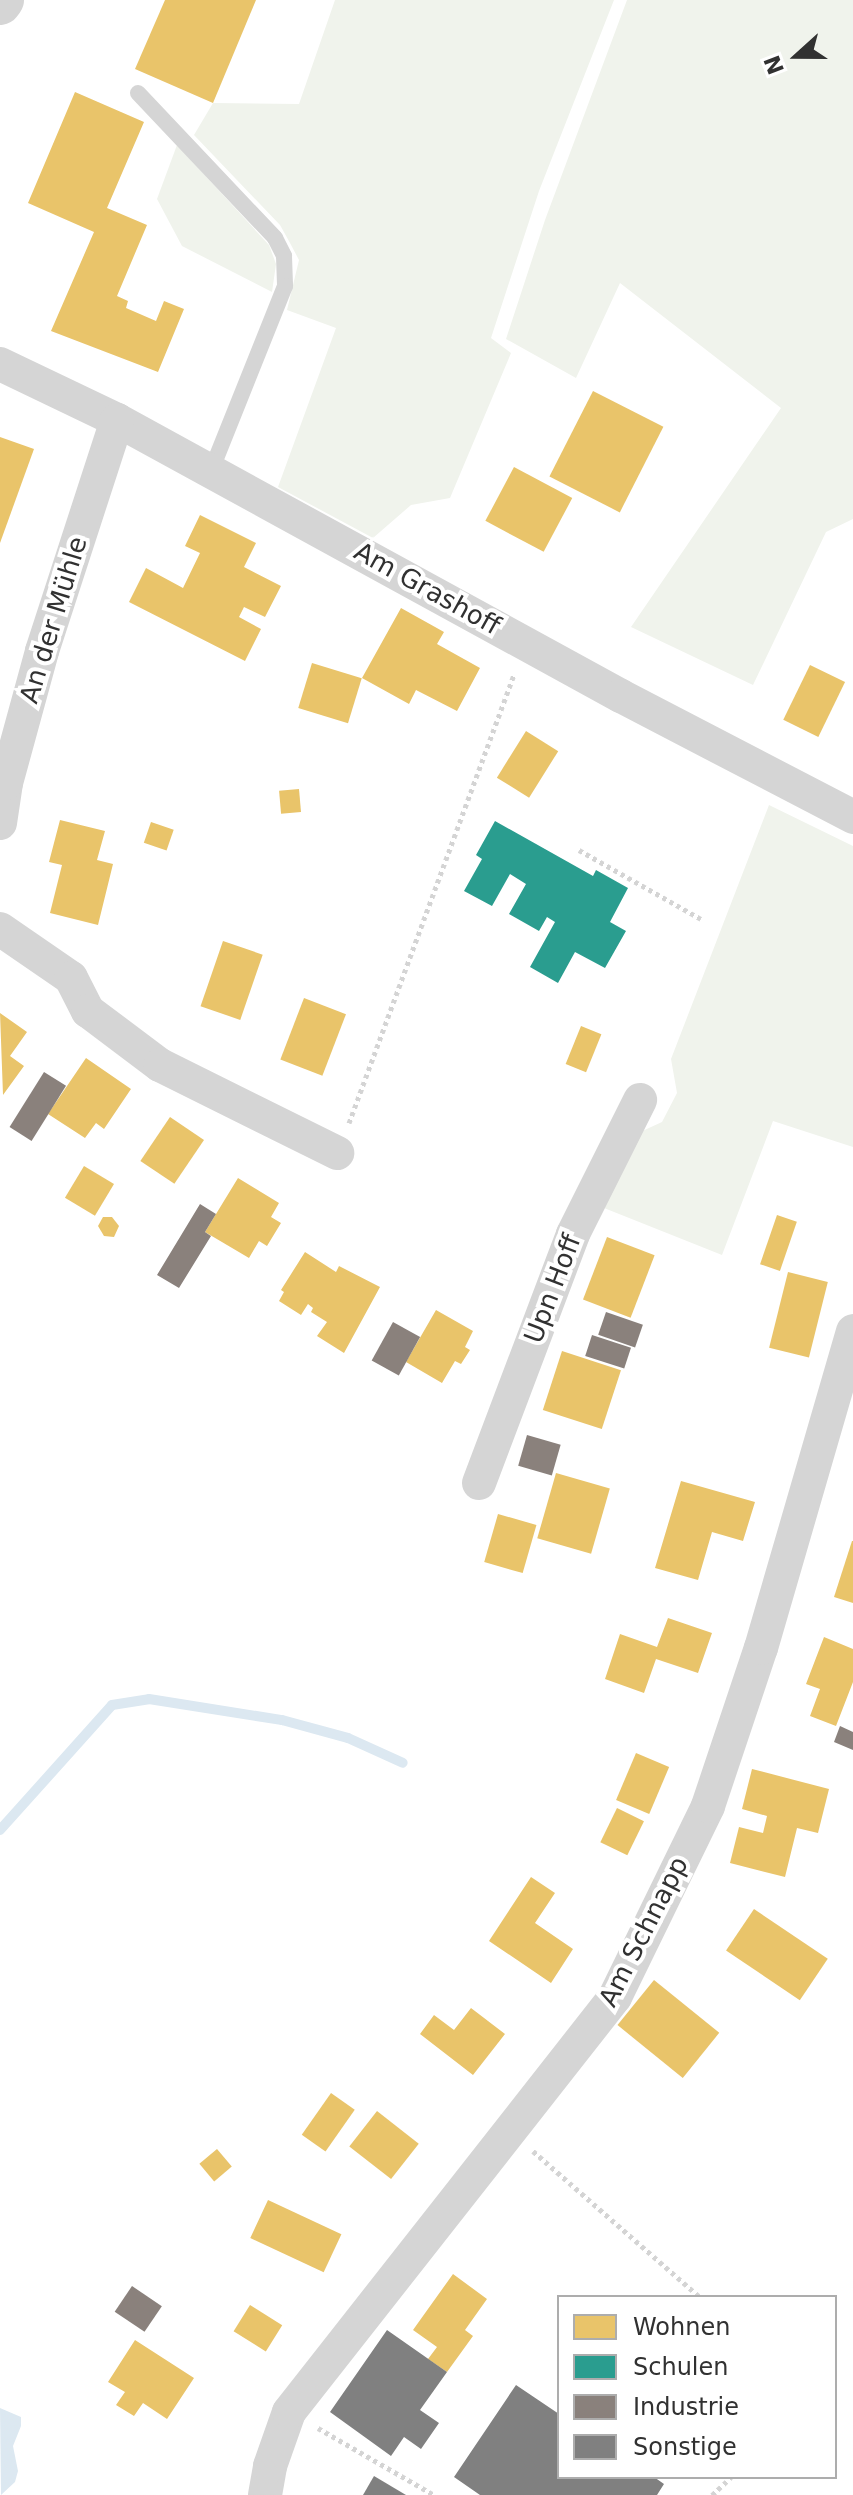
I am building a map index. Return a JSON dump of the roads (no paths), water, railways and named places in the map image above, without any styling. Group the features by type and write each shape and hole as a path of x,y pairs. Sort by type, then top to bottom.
{"street":[{"name":"Am Grashoff","path":"0,364 117,420 853,817"},
{"name":"An der Mühle","path":"0,823 6,783 42,651 117,420"},
{"path":"0,929 71,978 88,1011 160,1065 337,1153"},
{"name":"Upn Hoff","path":"479,1483 573,1234 640,1100"},
{"name":"Am Schnapp","path":"265,2495 270,2466 289,2412 615,1997 708,1806 765,1633 853,1331"}],"lane":[{"path":"138,93 275,238 284,256 285,286 211,471"}],"waterway":[{"path":"0,1830 112,1705 149,1699 282,1720 348,1738 403,1763"}]}
